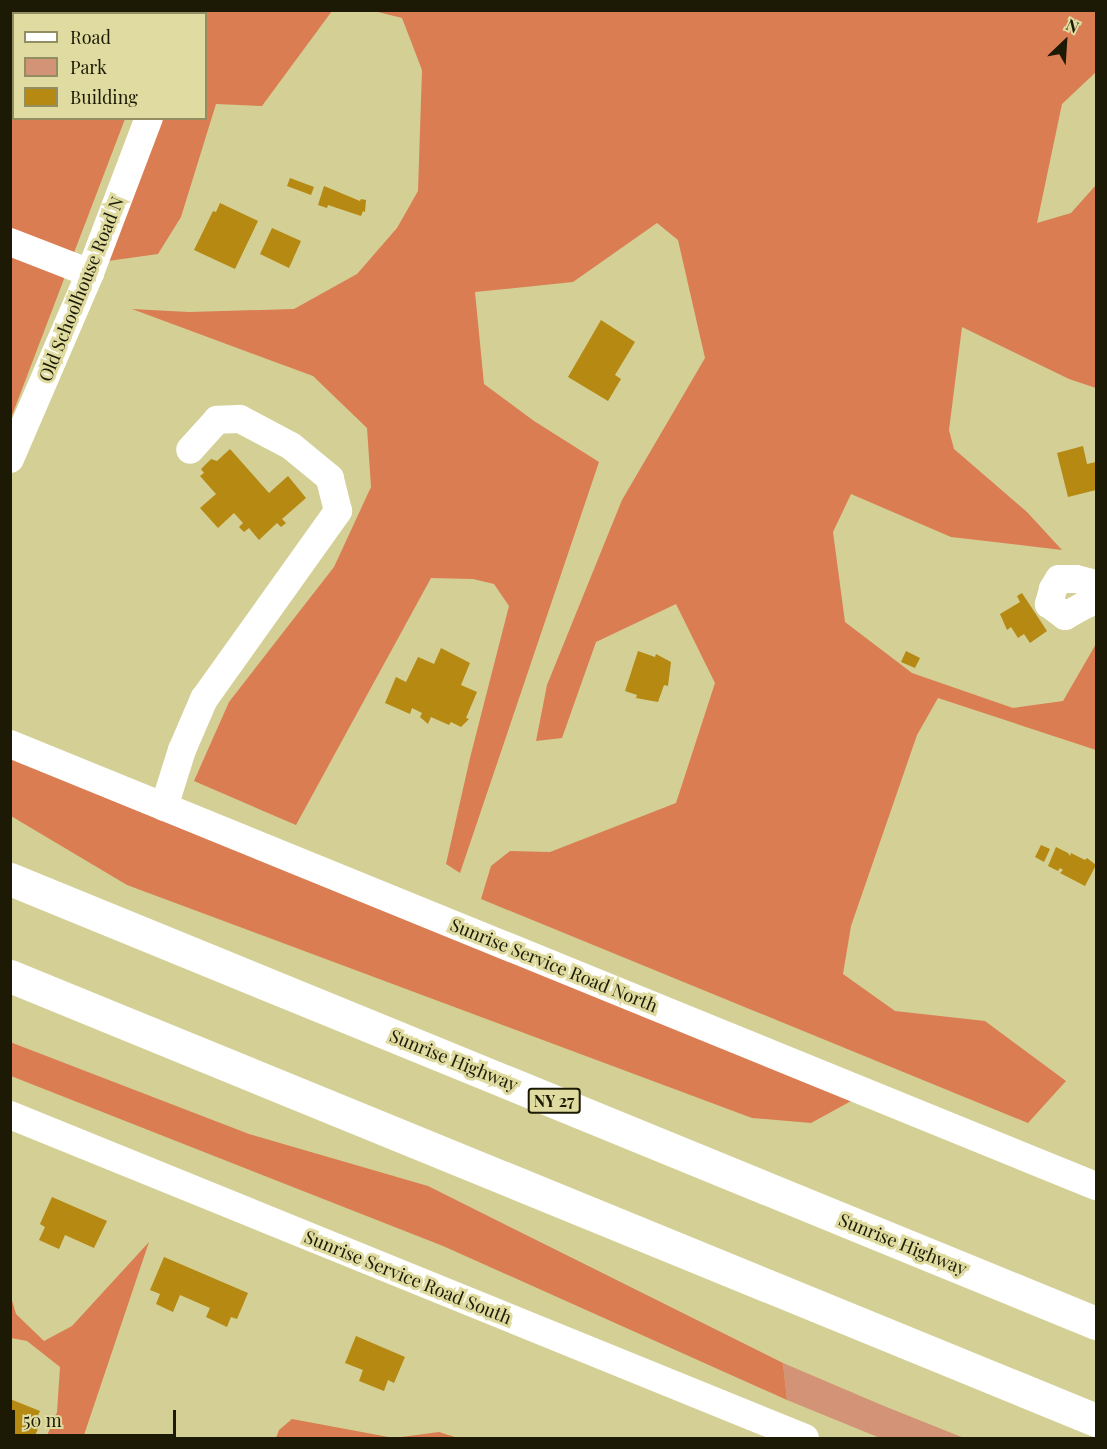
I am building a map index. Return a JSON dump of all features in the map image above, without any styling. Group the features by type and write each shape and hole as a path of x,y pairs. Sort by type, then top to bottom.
{"highway":[{"name":"Sunrise Highway","path":"10,879 1096,1323"},
{"path":"10,976 1096,1419"}],"street":[{"name":"Old Schoolhouse Road N","path":"10,459 90,273 148,120"},
{"path":"10,242 90,273"},
{"path":"164,807 182,750 204,699 338,511 330,478 291,446 240,419 217,420 190,450"},
{"name":"Sunrise Service Road North","path":"10,744 1096,1186"},
{"name":"Sunrise Service Road South","path":"10,1115 805,1438"}],"green space":[{"path":"783,1363 964,1438 880,1438 787,1400"}],"shaded area":[{"path":"11,11 166,11 12,12 12,120 125,120 11,418"},
{"path":"332,11 262,106 216,104 181,217 158,254 108,261 162,120 207,120 207,12 202,12"},
{"path":"374,11 1096,11 1096,72 1062,104 1037,223 1071,213 1096,185 1096,388 1069,379 962,327 949,430 954,449 1027,512 1062,550 951,537 851,494 833,532 845,622 912,673 1013,708 1063,701 1096,644 1096,750 938,698 917,735 851,926 843,974 895,1011 985,1021 1066,1081 1028,1123 481,899 491,866 510,851 550,852 676,803 715,683 676,604 596,642 562,738 536,741 547,685 622,500 705,358 678,240 657,223 573,282 475,292 484,384 534,421 599,462 460,873 446,864 470,758 509,606 494,584 473,579 431,578 296,825 194,781 229,702 334,567 371,487 367,428 313,376 132,309 189,312 294,309 357,274 397,228 418,191 422,70 402,18"},
{"path":"10,756 853,1100 811,1123 752,1118 127,885 11,816"},
{"path":"10,1042 249,1134 428,1186 783,1363 787,1400 443,1246 11,1076"},
{"path":"149,1242 83,1438 46,1438 57,1412 60,1367 27,1341 11,1338 11,1297 16,1314 44,1341 72,1326"},
{"path":"292,1419 394,1438 276,1438 279,1430"},
{"path":"439,1432 458,1438 394,1438"}],"building":[{"path":"290,178 314,187 311,195 287,186"},
{"path":"324,186 360,201 361,199 366,200 365,212 363,211 361,216 328,205 327,208 318,205"},
{"path":"220,203 258,221 235,269 194,250 213,211 216,212"},
{"path":"272,228 301,241 289,268 260,254"},
{"path":"601,320 635,342 615,375 621,379 608,401 568,377"},
{"path":"1083,446 1087,464 1096,462 1096,490 1068,497 1057,453"},
{"path":"230,449 269,493 288,476 306,498 282,519 286,523 281,527 277,523 259,540 249,528 244,532 239,527 243,523 234,513 218,528 200,508 216,494 200,476 204,473 201,469 211,459 217,461"},
{"path":"1022,593 1047,631 1030,643 1024,634 1018,638 1011,627 1007,630 1000,614 1020,602 1017,596"},
{"path":"441,648 470,663 461,685 477,692 466,718 469,719 461,727 451,722 449,725 431,717 428,724 420,717 422,713 412,708 410,714 385,703 396,677 406,682 418,657 434,664"},
{"path":"638,651 655,657 656,654 671,662 668,686 664,685 658,702 636,698 637,695 625,691"},
{"path":"906,651 920,658 915,668 901,662"},
{"path":"1041,845 1050,849 1044,862 1035,857"},
{"path":"1056,847 1070,856 1071,853 1085,860 1087,858 1096,865 1085,886 1060,873 1063,870 1060,868 1058,871 1048,866"},
{"path":"52,1197 107,1221 94,1248 65,1235 59,1249 39,1240 45,1227 40,1224"},
{"path":"164,1257 248,1293 237,1319 231,1317 227,1327 206,1317 210,1308 180,1295 173,1312 156,1304 160,1294 150,1290"},
{"path":"356,1336 405,1357 394,1383 388,1380 384,1391 359,1381 363,1370 345,1363"},
{"path":"10,1399 40,1411 35,1422 40,1424 34,1438 10,1438"}]}
